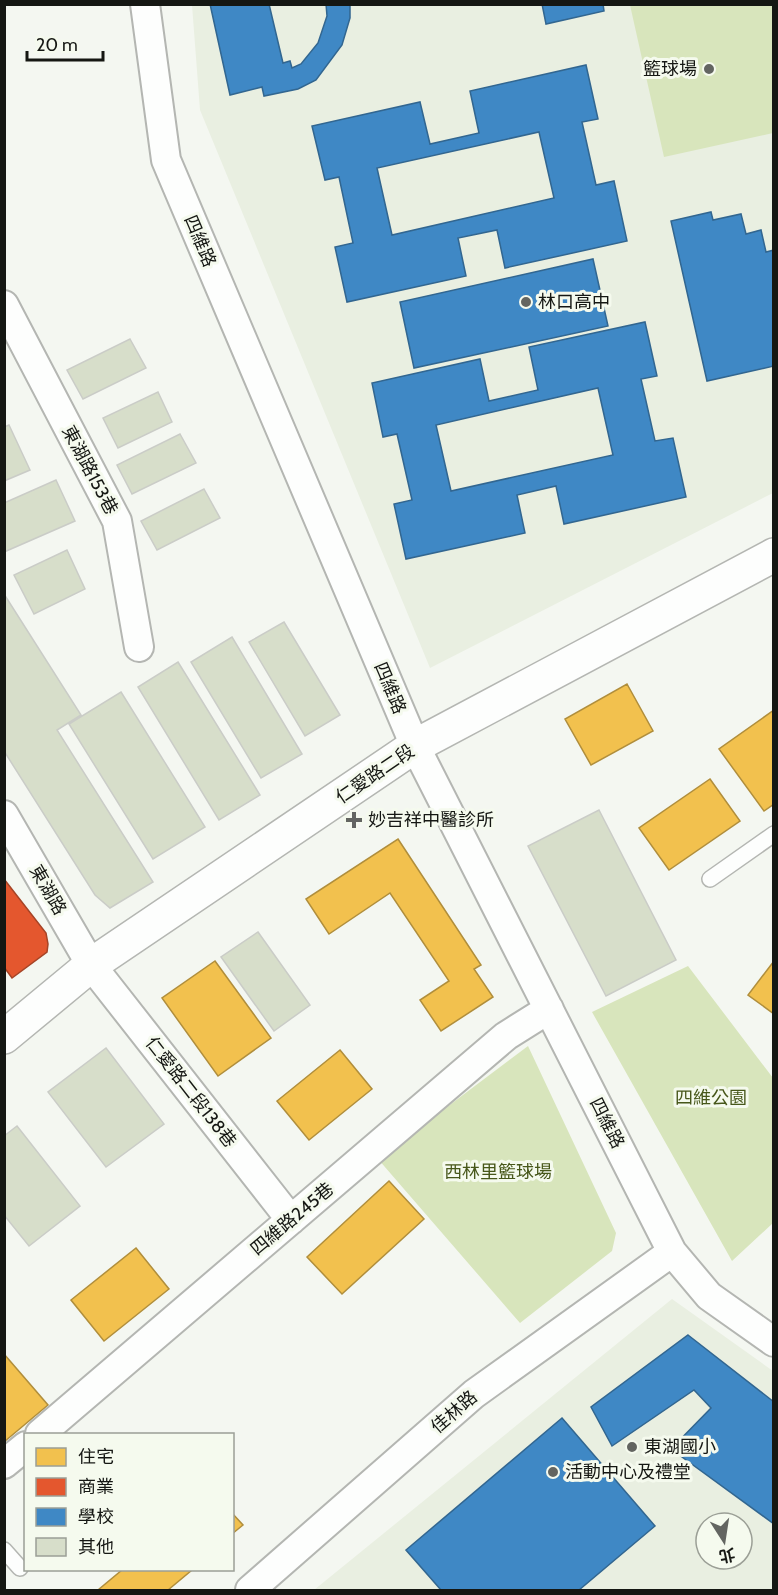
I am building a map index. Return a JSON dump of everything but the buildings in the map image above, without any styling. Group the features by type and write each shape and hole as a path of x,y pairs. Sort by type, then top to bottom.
{"main road":[{"name":"仁愛路二段","path":"4,1037 92,965 415,746 774,555"}],"street":[{"name":"四維路","path":"145,4 166,160 415,746 672,1252 709,1296 774,1342"},
{"name":"東湖路153巷","path":"4,305 117,521 139,647"},
{"name":"東湖路","path":"4,815 92,965"},
{"name":"仁愛路二段138巷","path":"92,965 291,1220"},
{"name":"四維路245巷","path":"40,1433 506,1036 549,1009"},
{"name":"佳林路","path":"250,1590 474,1394 672,1252"},
{"path":"4,1464 24,1448"}],"lane":[{"path":"710,879 774,834"},
{"path":"4,1550 20,1568"}],"shaded area":[{"name":"林口高中","path":"192,5 773,5 773,493 430,668 200,110"},
{"name":"東湖國小","path":"672,1299 773,1371 773,1590 314,1590"}],"green space":[{"name":"籃球場","path":"630,5 773,5 773,133 664,157"},
{"name":"四維公園","path":"688,966 773,1078 773,1223 732,1261 592,1012"},
{"name":"西林里籃球場","path":"528,1046 616,1233 612,1251 520,1323 378,1159"}],"place":[{"name":"籃球場","path":"709,69"},
{"name":"林口高中","path":"526,302"},
{"name":"妙吉祥中醫診所","path":"354,820"},
{"name":"東湖國小","path":"632,1447"},
{"name":"活動中心及禮堂","path":"553,1472"}]}
